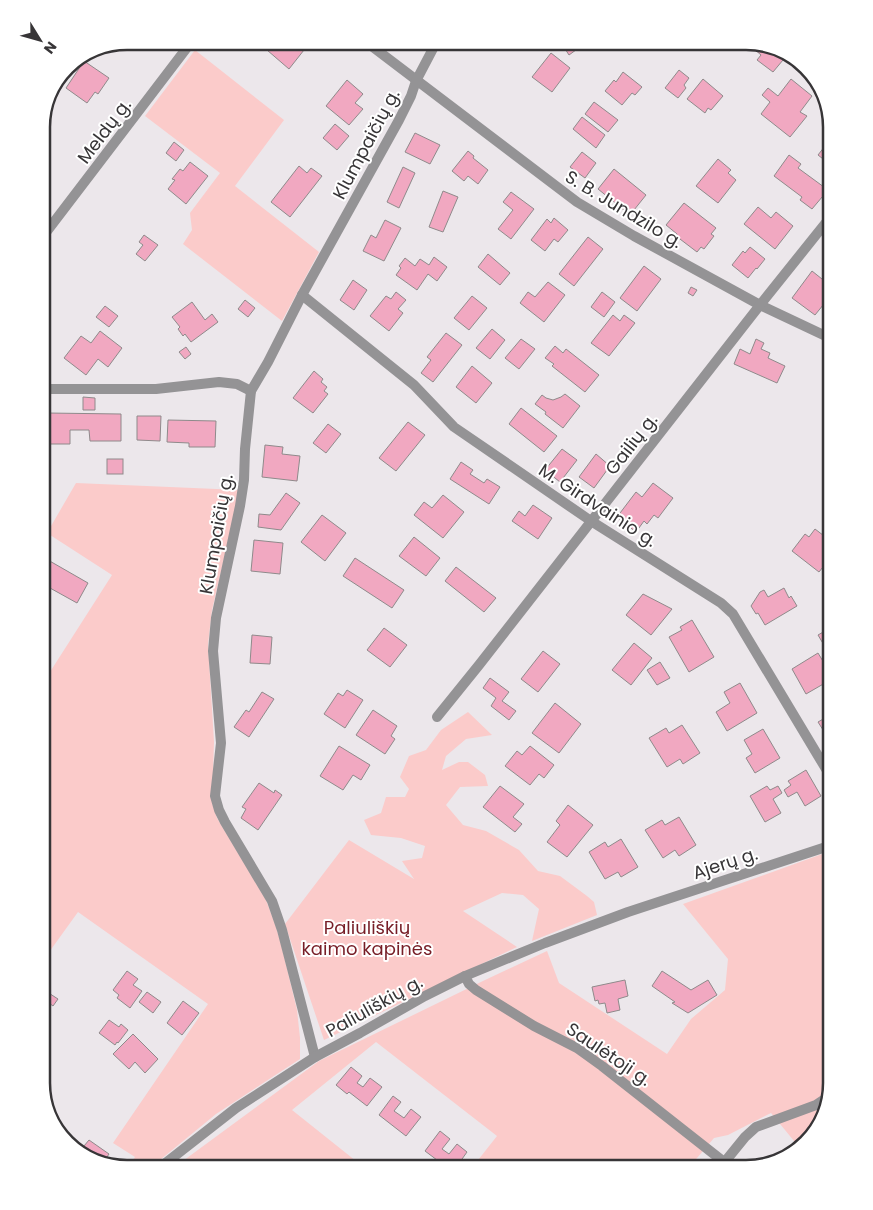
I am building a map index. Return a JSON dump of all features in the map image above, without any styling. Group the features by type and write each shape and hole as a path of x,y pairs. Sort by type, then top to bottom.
{"street":[{"name":"Meldų g.","path":"50,228 185,50"},
{"name":"S. B. Jundzilo g.","path":"376,50 577,202 634,236 760,305 823,335"},
{"name":"Klumpaičių g.","path":"315,1057 282,930 272,901 224,822 215,796 222,743 213,650 216,618 243,488 251,391 302,295 400,120 432,50"},
{"name":"Gailių g.","path":"437,717 823,227"},
{"name":"M. Girdvainio g.","path":"302,295 414,385 454,427 591,521 721,603 733,614 823,764"},
{"path":"50,389 156,389 218,382 237,384 251,391"},
{"name":"Ajerų g.","path":"628,912 823,848"},
{"name":"Paliuliškių g.","path":"170,1160 236,1108 315,1057 426,996 465,976 628,912"},
{"name":"Saulėtoji g.","path":"465,976 469,984 476,990 534,1026 577,1048 602,1066 716,1160"},
{"path":"726,1160 756,1127 820,1102"}],"green space":[{"path":"195,50 284,120 235,186 319,252 282,321 183,244 192,230 190,213 220,173 145,116"},
{"path":"76,483 240,490 212,610 208,644 214,742 212,803 217,818 266,900 275,924 297,1010 300,1059 216,1114 160,1160 133,1160 135,1157 113,1143 208,1004 78,912 50,951 50,672 112,575 50,535 50,528"},
{"name":"Paliuliškių kaimo kapinės","path":"468,712 492,735 466,739 446,756 442,770 459,762 468,762 485,775 488,786 460,787 446,805 463,825 486,831 519,850 538,871 560,876 594,902 597,915 532,941 539,909 523,895 502,893 463,911 517,947 324,1040 285,924 349,840 414,879 402,861 422,858 425,846 401,838 371,835 364,820 381,813 386,797 405,797 409,789 400,777 409,756 426,750 441,730"},
{"path":"823,854 823,1083 820,1103 813,1121 795,1142 771,1113 728,1135 714,1138 695,1160 478,1160 497,1136 376,1042 292,1110 355,1160 184,1160 319,1061 547,951 559,983 667,1054 691,1019 725,990 728,959 683,904"}],"building":[{"path":"267,50 304,50 289,69"},
{"path":"566,50 576,50 569,55"},
{"path":"756,50 771,54 783,60 773,72 757,60 761,55"},
{"path":"551,53 570,68 552,92 532,77"},
{"path":"86,62 109,78 98,94 95,92 87,103 66,88 81,66"},
{"path":"679,70 689,78 684,85 686,88 678,98 665,88"},
{"path":"623,72 642,87 635,95 632,93 622,105 605,91 614,80 616,82"},
{"path":"703,79 723,96 711,110 708,108 705,113 687,99"},
{"path":"791,79 812,96 800,112 807,116 790,137 761,114 770,102 762,95 768,88 778,96"},
{"path":"347,80 363,94 355,103 363,109 349,125 326,106"},
{"path":"594,102 618,120 608,132 585,114"},
{"path":"582,117 605,135 596,148 573,129"},
{"path":"335,124 349,136 337,150 323,138"},
{"path":"415,133 440,145 430,164 405,152"},
{"path":"174,142 184,150 176,161 166,153"},
{"path":"823,149 823,159 818,155"},
{"path":"468,151 474,156 473,158 488,170 478,184 468,176 464,181 452,171"},
{"path":"582,152 596,163 585,178 570,167"},
{"path":"789,155 801,164 798,168 823,186 823,196 812,209 800,200 802,197 774,176"},
{"path":"718,159 731,170 728,173 736,180 718,203 696,186"},
{"path":"190,162 208,176 186,204 168,189 175,180 172,179 180,169 183,171"},
{"path":"299,166 307,173 311,168 322,176 290,217 271,202"},
{"path":"403,167 415,173 399,208 387,202"},
{"path":"614,169 646,195 630,215 598,189"},
{"path":"443,191 458,197 443,232 429,227"},
{"path":"511,192 534,209 511,239 498,229 513,210 503,202"},
{"path":"684,203 716,228 711,234 714,236 704,249 701,247 697,252 676,236 677,234 666,225"},
{"path":"758,207 771,218 776,212 793,226 775,249 744,224"},
{"path":"554,218 568,230 558,242 554,239 545,251 531,240 547,219 551,223"},
{"path":"385,220 401,228 384,261 363,251 371,235 376,238"},
{"path":"144,235 158,245 145,261 136,254 143,245 139,242"},
{"path":"588,237 603,249 574,286 559,274"},
{"path":"750,247 765,259 748,278 732,265 743,251 745,253"},
{"path":"488,254 510,273 500,285 478,267"},
{"path":"434,257 447,267 437,281 428,274 417,290 396,275 401,268 399,266 405,258 415,266 420,259 429,265"},
{"path":"644,266 661,279 637,311 620,298"},
{"path":"812,271 823,280 823,305 815,315 792,298"},
{"path":"353,280 367,290 354,310 340,300"},
{"path":"548,282 565,295 544,322 520,303 528,292 535,297"},
{"path":"691,287 697,290 693,296 688,293"},
{"path":"396,292 406,300 398,309 403,313 389,331 370,316 386,296 391,299"},
{"path":"602,292 615,302 604,317 591,307"},
{"path":"472,296 487,308 469,330 454,318"},
{"path":"245,300 255,308 248,317 238,309"},
{"path":"192,302 205,320 212,314 218,322 191,342 185,334 183,336 178,329 180,327 172,317"},
{"path":"105,306 118,316 109,327 96,317"},
{"path":"613,315 620,321 624,315 635,323 609,356 591,343"},
{"path":"492,329 505,340 490,359 476,348"},
{"path":"100,331 122,348 108,367 98,359 86,375 64,358 81,336 91,343"},
{"path":"446,333 462,345 433,382 421,373 431,360 427,357"},
{"path":"521,339 535,349 519,369 505,358"},
{"path":"756,339 764,343 761,349 770,353 768,358 785,366 777,383 734,364 740,349 750,354"},
{"path":"555,346 563,353 566,349 599,375 585,392 552,366 554,364 545,358"},
{"path":"186,347 191,354 185,359 179,352"},
{"path":"472,366 492,383 476,403 456,387"},
{"path":"314,371 323,379 321,382 327,387 324,391 328,394 313,413 293,398"},
{"path":"565,394 580,406 563,428 535,404 542,395 553,400"},
{"path":"83,397 95,398 95,410 83,410"},
{"path":"521,408 557,436 544,452 509,424"},
{"path":"50,413 121,414 121,441 90,441 89,430 70,430 70,444 50,444"},
{"path":"137,416 161,416 160,441 137,440"},
{"path":"168,420 216,421 215,447 189,447 189,443 167,442"},
{"path":"408,422 425,435 396,471 379,458"},
{"path":"328,424 341,434 326,453 313,443"},
{"path":"265,445 283,447 282,454 300,456 297,481 262,477"},
{"path":"562,449 577,460 560,482 545,470"},
{"path":"596,454 610,466 594,488 579,477"},
{"path":"107,459 123,459 123,474 107,474"},
{"path":"461,462 473,470 470,474 484,483 487,479 500,487 489,504 450,479"},
{"path":"653,483 673,498 658,518 654,515 647,524 644,521 636,532 617,517 636,492 642,497"},
{"path":"286,493 300,503 281,530 258,527 259,514 270,515"},
{"path":"443,495 464,512 443,538 414,515 424,502 432,508"},
{"path":"533,505 552,518 538,539 512,521 519,511 525,516"},
{"path":"322,515 346,533 325,561 301,542"},
{"path":"815,529 823,535 823,567 819,572 792,551 805,534 809,537"},
{"path":"414,537 440,558 426,576 399,556"},
{"path":"254,540 283,543 280,574 251,571"},
{"path":"355,558 404,590 392,608 343,576"},
{"path":"50,561 88,583 77,603 50,588"},
{"path":"456,567 496,598 484,612 445,581"},
{"path":"784,588 789,598 791,596 797,606 765,625 751,606 760,592 764,590 768,597"},
{"path":"643,594 672,609 651,635 626,615"},
{"path":"692,620 714,657 689,672 669,637 682,630 680,627"},
{"path":"384,628 407,645 390,667 367,650"},
{"path":"823,632 823,643 818,635"},
{"path":"252,635 272,637 270,664 250,663"},
{"path":"634,643 652,658 631,685 612,670"},
{"path":"543,651 560,664 538,692 521,679"},
{"path":"818,653 823,661 823,684 806,694 792,669"},
{"path":"660,662 670,678 657,685 647,670"},
{"path":"490,678 509,692 502,701 516,711 509,720 491,706 496,698 483,688"},
{"path":"740,683 757,713 727,731 716,712 730,703 724,692"},
{"path":"347,690 363,700 345,728 324,714 338,693 343,696"},
{"path":"262,692 274,699 249,737 234,727 246,710 249,712"},
{"path":"555,703 581,724 559,753 532,733"},
{"path":"373,710 397,726 391,736 395,739 385,754 356,735"},
{"path":"823,719 823,730 818,722"},
{"path":"682,725 700,753 683,764 680,759 667,767 649,738 666,728 669,733"},
{"path":"763,729 780,758 755,773 746,758 752,754 744,740"},
{"path":"339,746 370,765 361,780 353,775 343,790 320,776"},
{"path":"530,746 554,765 544,778 539,774 530,785 505,766 517,751 522,755"},
{"path":"806,770 821,796 805,806 797,792 788,797 784,790 791,785 788,781"},
{"path":"259,783 274,793 275,790 282,795 258,830 241,818 246,809 242,807"},
{"path":"500,786 524,804 513,817 522,824 515,832 483,807"},
{"path":"767,786 770,790 778,786 782,793 773,799 781,813 765,822 750,796"},
{"path":"568,805 593,825 567,857 547,842 560,825 556,821"},
{"path":"679,817 696,845 679,856 675,850 663,858 645,830 662,820 665,825"},
{"path":"621,839 638,867 621,877 618,872 605,879 589,852 605,842 608,847"},
{"path":"127,971 138,979 133,985 142,991 130,1008 117,998 119,995 113,990"},
{"path":"662,971 691,990 708,980 717,995 688,1013 672,1003 675,1002 652,986"},
{"path":"625,980 628,996 618,999 620,1010 607,1013 605,1003 599,1004 598,1000 595,1001 592,987"},
{"path":"147,992 161,1002 153,1013 139,1002"},
{"path":"50,994 58,999 53,1006 50,1004"},
{"path":"183,1001 199,1013 182,1035 167,1023"},
{"path":"109,1020 119,1027 121,1024 128,1030 115,1045 99,1033"},
{"path":"133,1034 158,1059 145,1073 135,1062 129,1069 113,1054"},
{"path":"351,1067 362,1076 357,1083 363,1087 370,1078 382,1087 367,1106 336,1085"},
{"path":"393,1096 401,1102 394,1111 404,1118 411,1109 421,1117 406,1136 379,1115"},
{"path":"440,1131 450,1139 442,1149 449,1154 457,1144 467,1152 461,1160 437,1160 425,1151"},
{"path":"89,1140 109,1154 107,1157 84,1146"}]}
